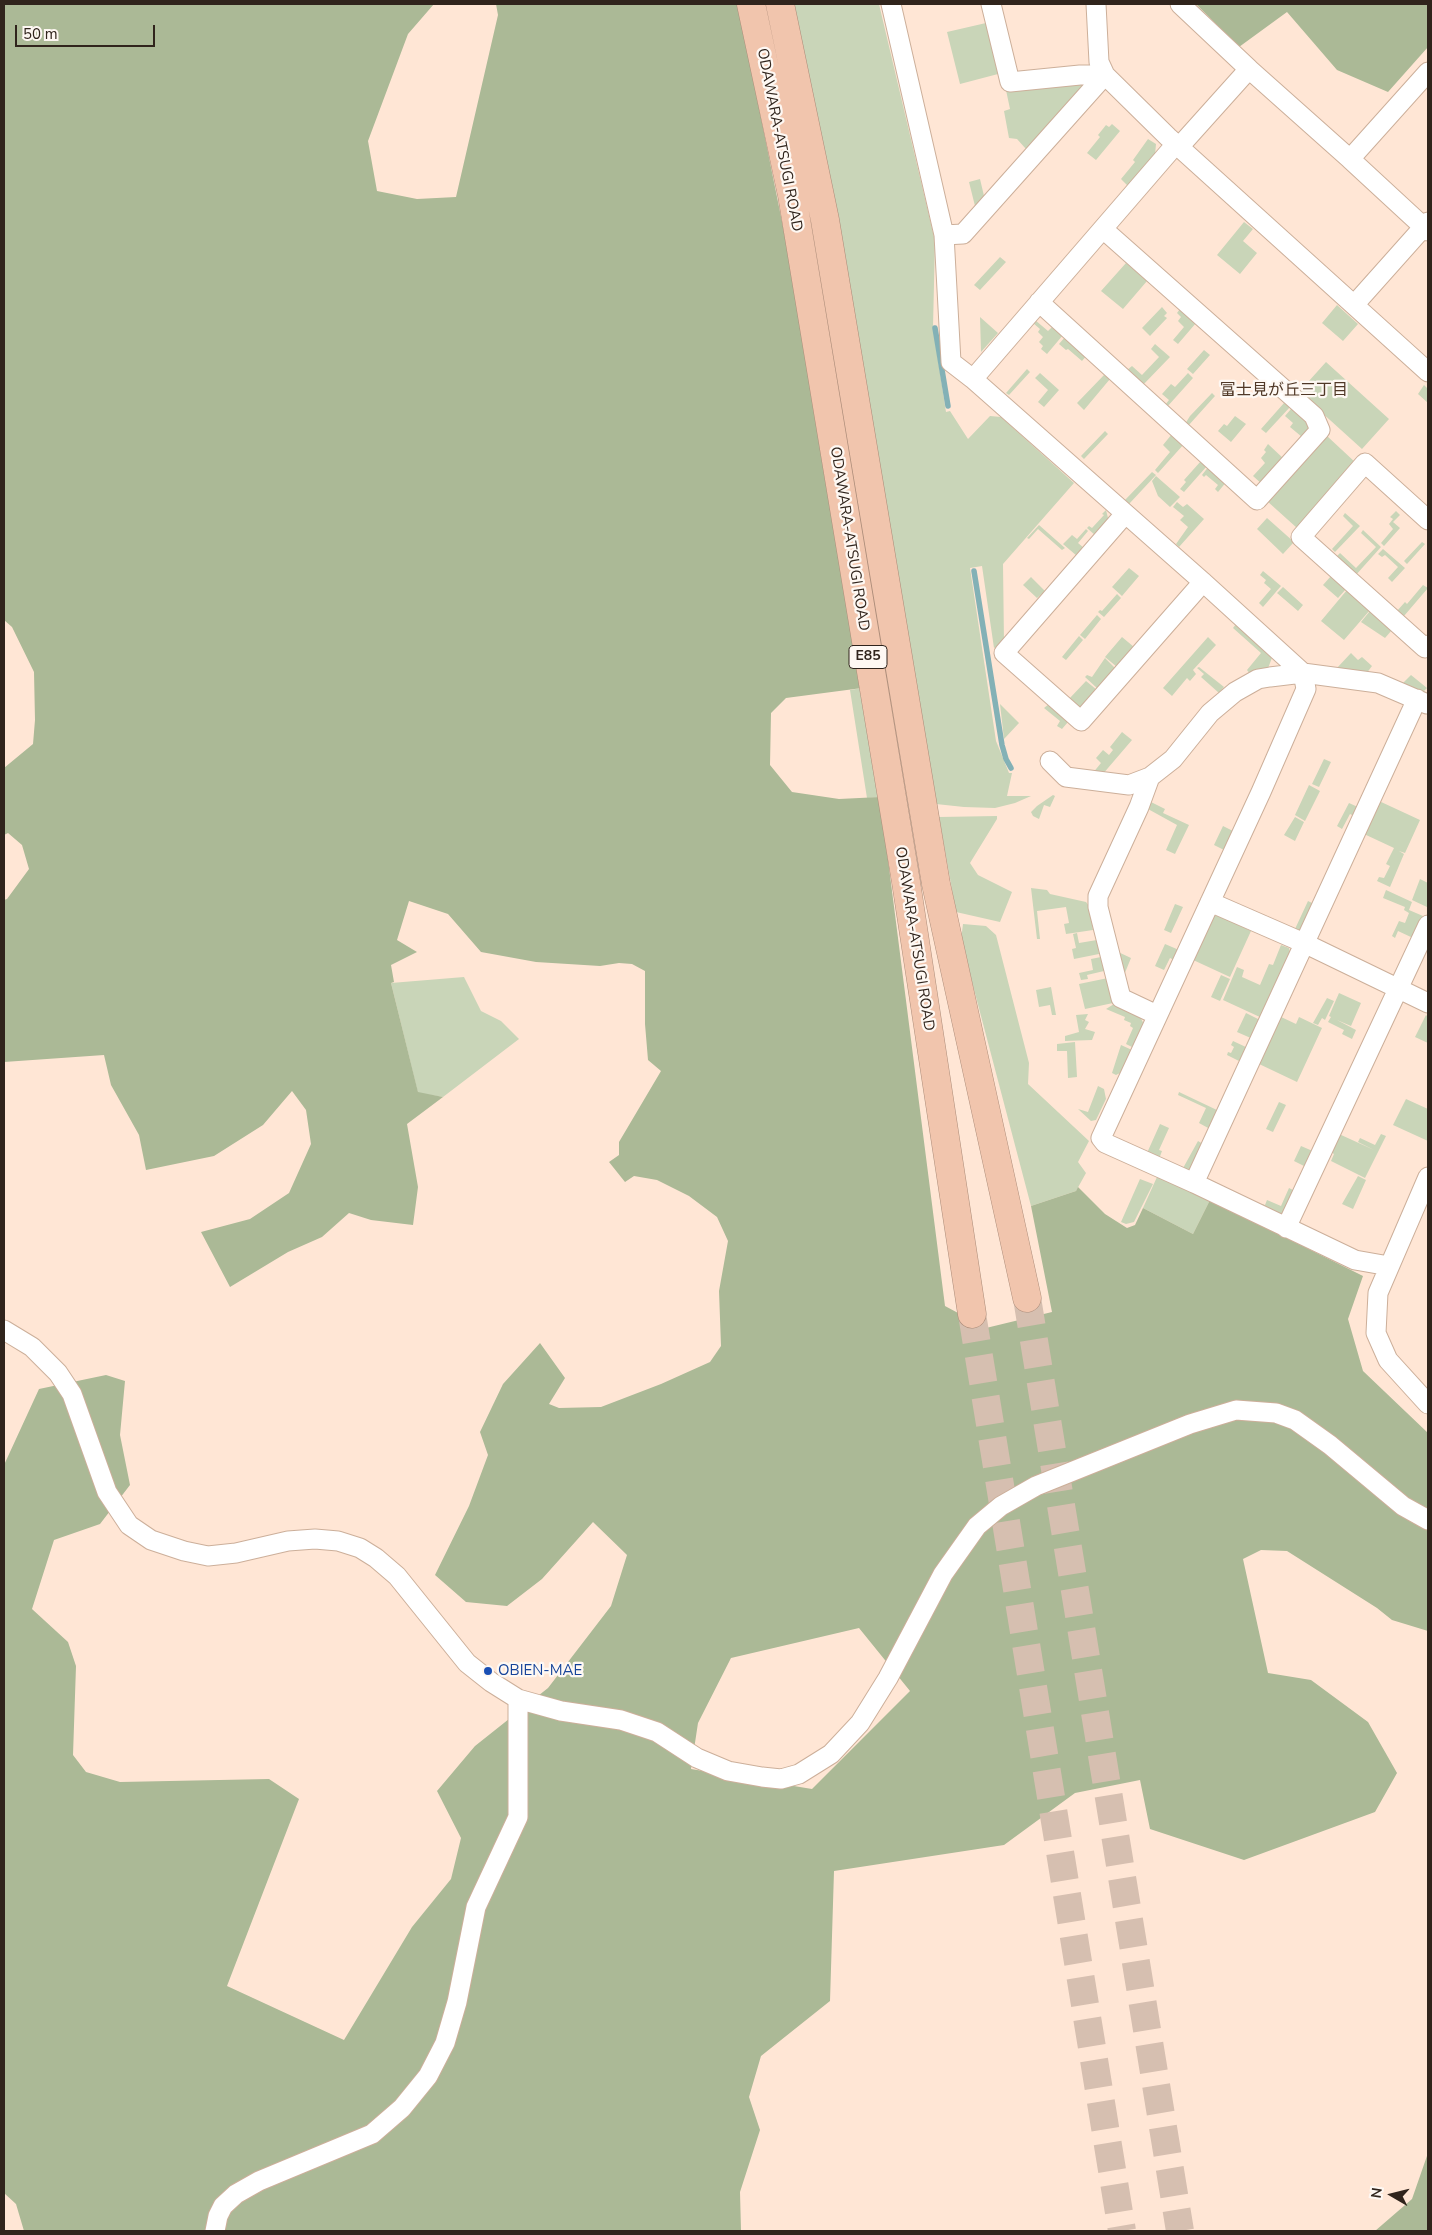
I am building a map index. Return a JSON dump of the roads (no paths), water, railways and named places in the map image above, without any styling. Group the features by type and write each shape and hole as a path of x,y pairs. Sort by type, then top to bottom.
{"highway":[{"name":"ODAWARA-ATSUGI ROAD","path":"751,4 792,195 906,882 972,1314"},
{"name":"ODAWARA-ATSUGI ROAD","path":"780,4 825,220 936,884 1027,1298"}],"street":[{"path":"891,4 944,235 951,362 1203,582 1303,674 1306,688 1101,1138 1105,1143 1355,1260 1389,1266"},
{"path":"991,4 1010,82 1080,74 1105,75"},
{"path":"1096,4 1099,62 1105,75 1174,143 1428,372"},
{"path":"1180,4 1249,69 1427,226 1354,305"},
{"path":"972,379 1103,229 1174,143 1249,69"},
{"path":"1350,159 1428,72"},
{"path":"944,235 963,234 1105,75"},
{"path":"1039,302 1257,500 1320,430 1314,416 1103,229"},
{"path":"1428,520 1365,463 1300,537 1425,648 1428,645"},
{"path":"1125,514 1004,653 1081,721 1203,582"},
{"path":"1050,761 1066,777 1129,785 1150,777 1173,759 1210,713 1235,692 1258,679 1303,674 1378,683 1423,702 1304,943 1194,1183"},
{"path":"1150,777 1139,807 1098,896 1098,907 1120,998 1156,1015"},
{"path":"1210,902 1304,943 1428,1003"},
{"path":"1286,1228 1428,925"},
{"path":"1428,1177 1378,1294 1376,1333 1388,1360 1428,1404"},
{"path":"4,1330 32,1348 58,1373 72,1394 108,1492 129,1525 151,1540 184,1551 208,1556 236,1553 288,1541 315,1539 338,1541 360,1548 376,1558 397,1576 467,1663 491,1682 518,1699 561,1711 621,1720 657,1732 697,1758 728,1771 780,1779 799,1774 831,1754 860,1723 888,1678 943,1574 977,1526 1001,1506 1036,1486 1083,1466 1157,1439 1190,1424 1236,1410 1276,1413 1295,1420 1330,1444 1403,1506 1428,1520"},
{"path":"215,2231 218,2216 223,2206 236,2194 259,2181 372,2134 402,2108 428,2076 445,2043 457,2002 476,1908 518,1817 518,1699"}],"waterway":[{"path":"935,328 948,406"},
{"path":"974,571 1002,745 1011,768"}],"tunnel":[{"path":"1027,1298 1180,2231"},
{"path":"972,1314 1122,2231"}],"place":[{"name":"OBIEN-MAE","path":"488,1671"}],"district":[{"name":"富士見が丘三丁目","path":"1284,391"}]}
